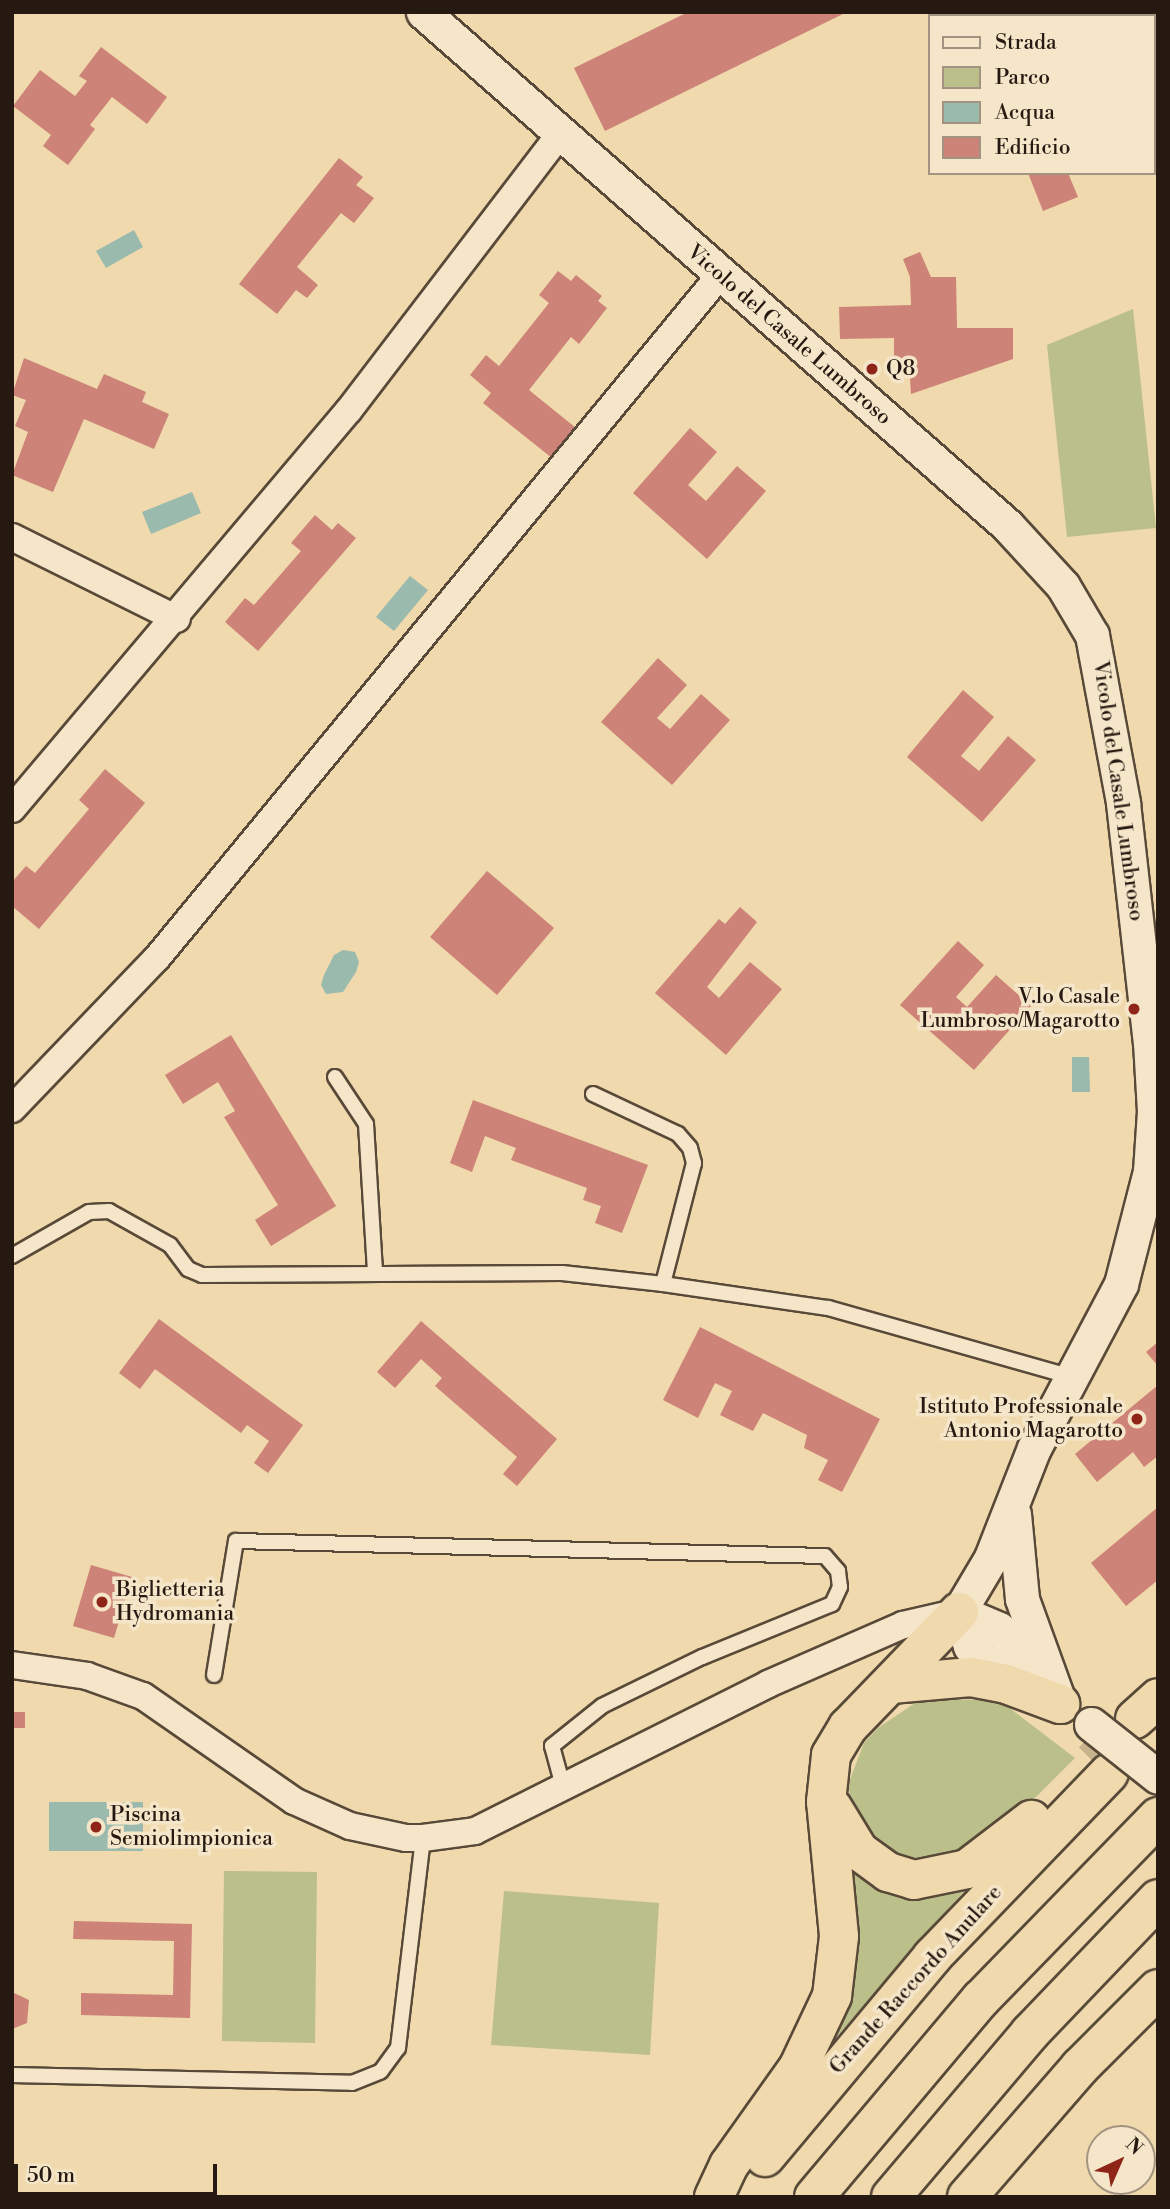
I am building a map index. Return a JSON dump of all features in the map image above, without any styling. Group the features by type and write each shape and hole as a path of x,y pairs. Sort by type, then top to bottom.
{"highway":[{"path":"714,2197 729,2165 798,2068 832,1996 839,1936 826,1781 831,1755 841,1735 959,1612"},
{"path":"891,1684 971,1678 1060,1704"},
{"path":"826,1781 836,1817 859,1851 897,1876 924,1880 967,1869 1004,1845 1098,1753"},
{"name":"Grande Raccordo Anulare","path":"735,2197 818,2090 932,1957 1098,1753"},
{"path":"814,2197 981,1999 1158,1817"},
{"path":"891,2197 1030,2033 1158,1899"},
{"path":"967,2197 1080,2067 1158,1989"},
{"path":"1080,2067 1158,2004"}],"street":[{"name":"Vicolo del Casale Lumbroso","path":"424,12 1023,540 1073,599 1098,650 1123,803 1152,1061 1154,1125 1148,1183 1130,1260 1074,1377 1034,1448 991,1558 959,1612"},
{"path":"12,809 177,619 349,410 561,133"},
{"path":"12,1109 157,958 721,274"},
{"path":"12,537 177,619"},
{"path":"1014,1503 1022,1599 1060,1704"},
{"path":"12,1665 86,1676 143,1696 294,1801 350,1826 406,1839 475,1831 564,1790 768,1684 904,1625 959,1612 989,1623 1015,1643 1098,1753 1158,1777"}],"lane":[{"path":"335,1076 366,1124 375,1273"},
{"path":"593,1094 678,1134 690,1148 694,1163 663,1284"},
{"path":"12,1256 89,1212 108,1211 170,1245 188,1269 202,1275 562,1273 663,1284 828,1308 1074,1377"},
{"path":"214,1675 236,1541 825,1556 838,1571 840,1587 832,1604 702,1657 602,1706 552,1746 564,1790"},
{"path":"12,2075 352,2083 381,2071 398,2048 423,1838"}],"green space":[{"path":"1133,309 1156,528 1067,537 1047,345"},
{"path":"937,1699 985,1700 1008,1707 1075,1758 1004,1829 949,1863 892,1861 850,1812 849,1782 864,1743 878,1728 915,1703"},
{"path":"844,1851 973,1881 836,2037 850,1999"},
{"path":"224,1871 317,1872 315,2043 222,2041"},
{"path":"504,1891 659,1903 650,2055 491,2045"}],"water":[{"path":"134,230 143,247 106,268 96,251"},
{"path":"192,492 201,513 151,534 142,512"},
{"path":"410,576 428,590 394,631 376,617"},
{"path":"343,950 355,952 359,962 356,972 343,992 326,994 321,985 324,975 334,955"},
{"path":"1072,1057 1089,1057 1090,1092 1072,1092"},
{"name":"Piscina Semiolimpionica","path":"49,1802 143,1802 143,1851 49,1851"}],"building":[{"path":"688,12 847,12 605,131 574,68"},
{"path":"101,47 167,97 147,124 112,97 90,125 95,129 68,165 43,146 51,135 13,106 40,70 75,96 87,81 79,76"},
{"path":"339,158 363,177 356,185 374,198 354,223 341,213 297,267 318,285 307,298 296,290 277,314 239,284"},
{"path":"1029,175 1069,175 1078,197 1043,211"},
{"path":"920,252 931,277 956,277 957,328 1013,328 1013,359 911,394 909,363 894,363 894,338 840,339 839,307 911,305 910,277 903,259"},
{"path":"558,271 571,281 576,275 602,296 598,301 607,308 579,344 571,337 529,390 581,432 557,462 483,403 491,393 470,375 486,355 499,366 549,303 539,295"},
{"path":"24,358 97,389 104,374 146,392 142,402 169,414 154,449 84,419 53,492 12,475 28,432 15,426 26,400 12,395"},
{"path":"690,428 717,452 688,485 706,501 737,466 766,491 707,559 633,493"},
{"path":"315,515 332,530 338,523 356,538 258,651 225,622 245,598 254,605 301,551 291,543"},
{"path":"658,658 687,685 657,718 670,729 701,694 730,720 672,785 601,722"},
{"path":"963,690 994,717 961,756 979,771 1008,736 1036,760 982,822 907,757"},
{"path":"105,769 145,803 39,929 12,906 12,882 26,866 35,873 89,809 79,800"},
{"path":"487,871 554,928 497,995 430,937"},
{"path":"740,907 757,922 707,987 719,998 750,962 782,989 726,1055 655,993 719,919 725,924"},
{"path":"958,941 984,965 956,997 967,1007 996,975 1031,1006 974,1070 900,1005"},
{"path":"231,1035 336,1206 271,1246 255,1220 278,1205 224,1117 235,1111 218,1082 183,1104 165,1075"},
{"path":"473,1100 648,1165 622,1233 595,1223 601,1206 583,1200 587,1188 511,1160 516,1148 485,1136 472,1172 450,1163"},
{"path":"159,1319 303,1425 268,1473 254,1463 269,1441 247,1425 241,1433 155,1369 140,1389 119,1373"},
{"path":"421,1321 557,1439 517,1486 503,1474 517,1457 435,1386 442,1378 421,1359 395,1388 377,1372"},
{"path":"700,1327 880,1419 842,1492 818,1480 828,1460 804,1448 807,1435 763,1413 753,1431 720,1415 732,1391 715,1383 698,1418 663,1400"},
{"name":"Istituto Professionale Antonio Magarotto","path":"1158,1342 1158,1366 1146,1352"},
{"name":"Istituto Professionale Antonio Magarotto","path":"1158,1385 1158,1456 1144,1467 1133,1452 1097,1482 1075,1454"},
{"path":"1158,1507 1158,1580 1126,1606 1091,1563"},
{"name":"Biglietteria Hydromania","path":"91,1565 132,1577 114,1638 73,1626"},
{"path":"12,1712 25,1712 25,1728 12,1728"},
{"path":"74,1921 192,1924 190,2018 81,2015 81,1993 173,1995 174,1941 73,1939"},
{"path":"12,1992 29,2000 27,2023 12,2029"}],"tunnel":[{"path":"1092,1761 1135,1719"}],"place":[{"name":"Q8","path":"872,369"},
{"name":"V.lo Casale Lumbroso/Magarotto","path":"1134,1009"},
{"name":"Istituto Professionale Antonio Magarotto","path":"1137,1419"},
{"name":"Biglietteria Hydromania","path":"102,1602"},
{"name":"Piscina Semiolimpionica","path":"96,1827"}]}
